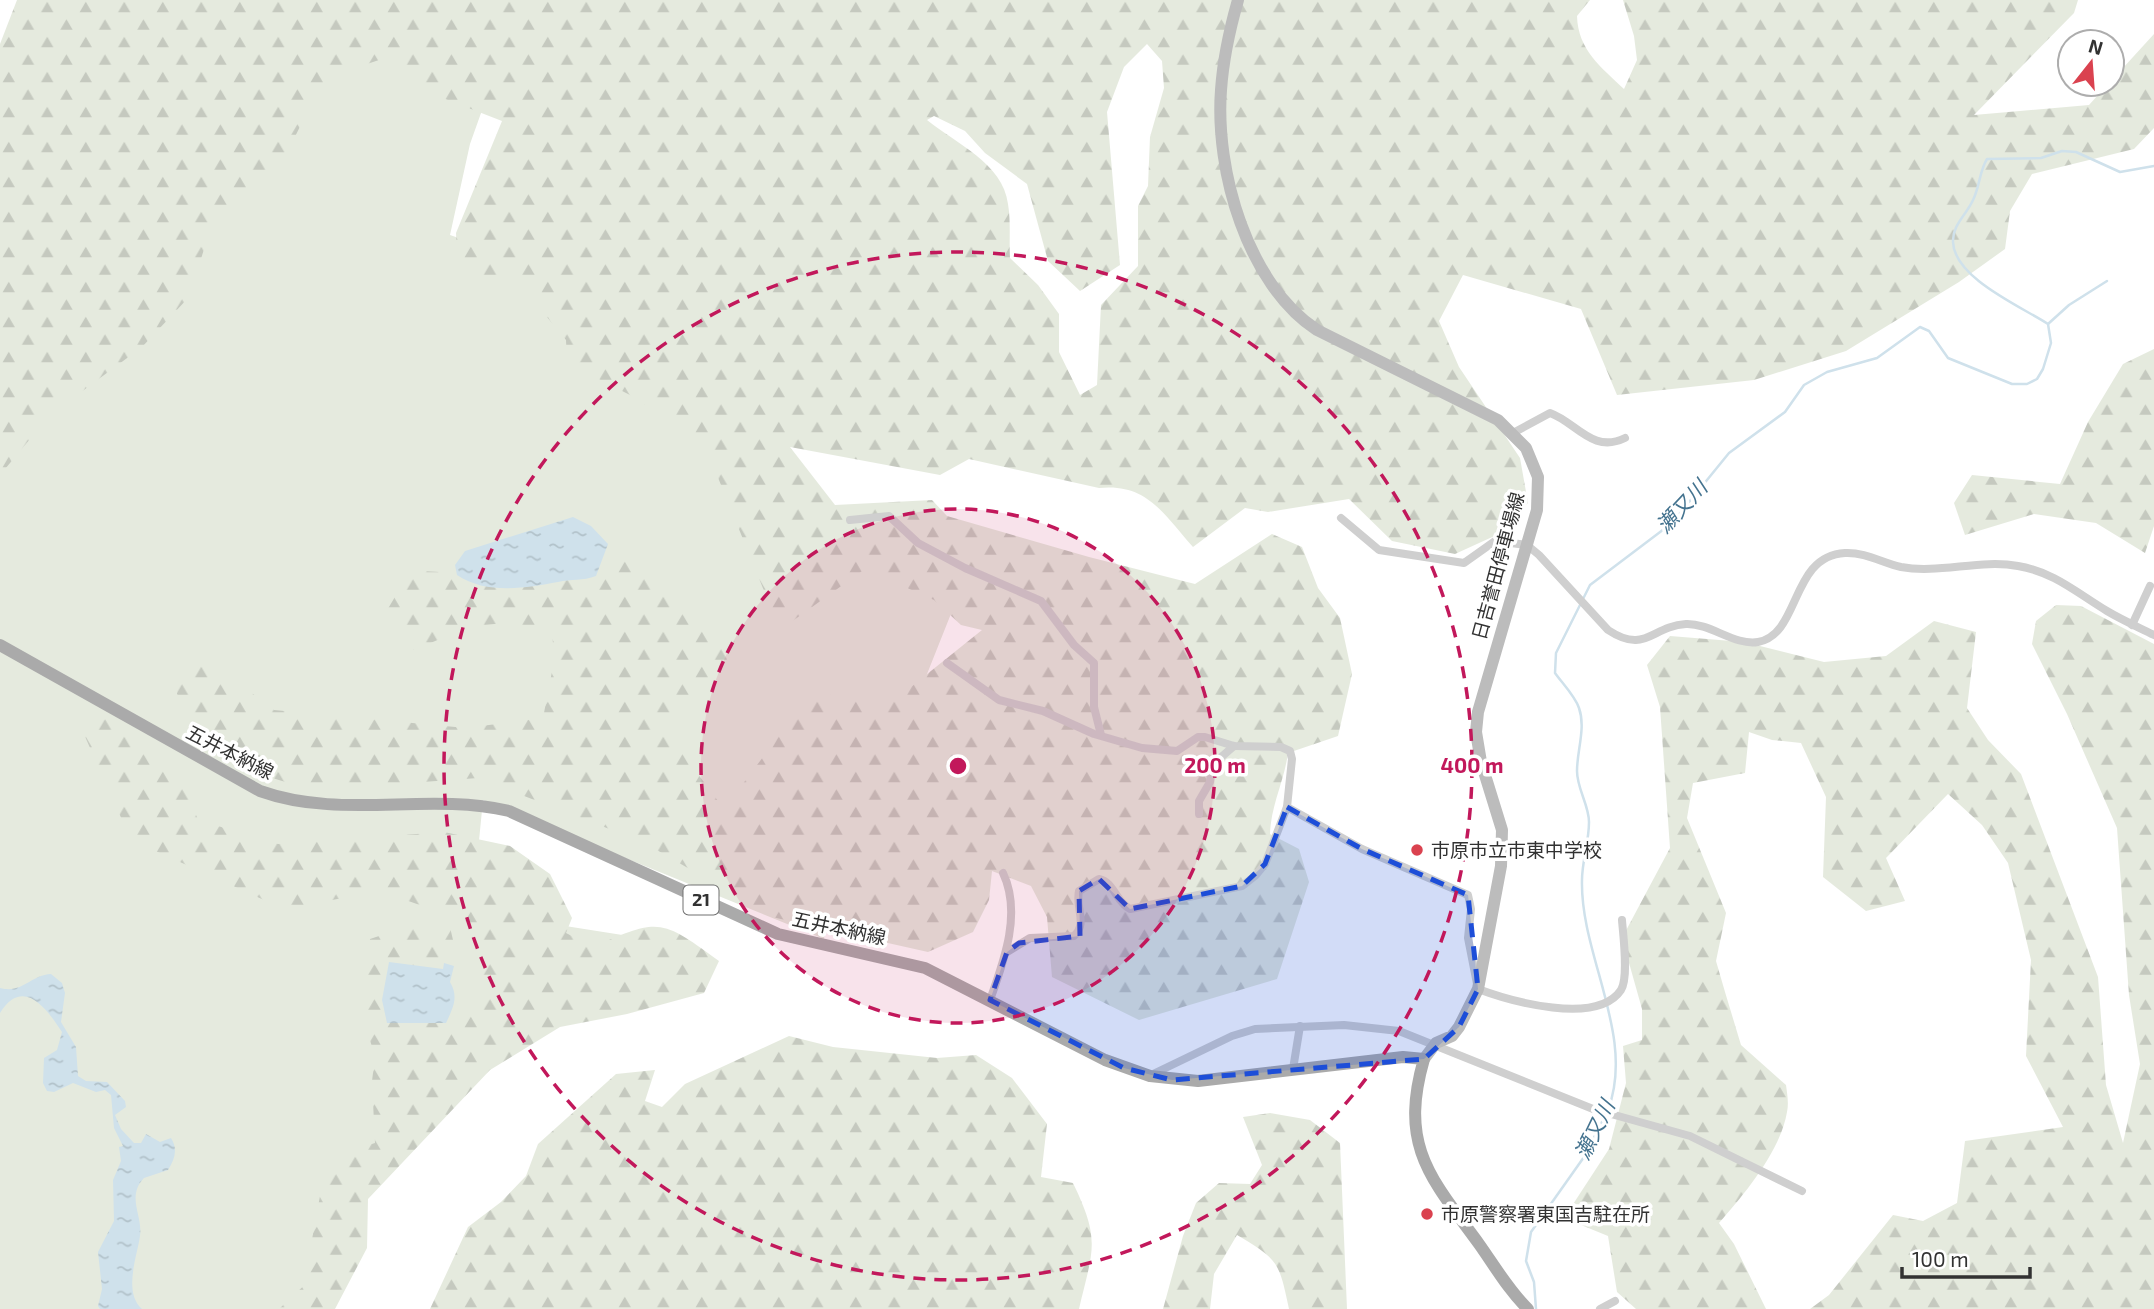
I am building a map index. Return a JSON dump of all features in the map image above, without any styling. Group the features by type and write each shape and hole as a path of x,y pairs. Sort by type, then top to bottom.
{"main road":[{"name":"日吉誉田停車場線","path":"1238,0 1222,78 1221,126 1240,222 1273,288 1292,311 1317,330 1487,413 1513,433 1526,448 1538,477 1537,510 1478,712 1476,732 1481,762 1502,830 1501,866 1478,989 1452,1036 1436,1043 1424,1059"},
{"name":"五井本納線","path":"0,645 260,791 285,800 325,806 463,803 509,811 778,934 925,968 1105,1060 1150,1076 1198,1081 1403,1057 1424,1059"},
{"path":"1424,1059 1414,1112 1422,1157 1429,1174 1524,1308"}],"street":[{"path":"1513,433 1550,413 1592,439 1611,443 1625,438"},
{"path":"850,520 889,516 918,543 965,568 1041,601 1074,645 1094,663 1094,707 1101,735"},
{"path":"1341,517 1379,550 1414,557 1464,562 1496,541 1527,545 1608,630 1620,638 1634,641 1643,641 1687,624 1755,643 1770,638 1781,628 1812,569 1825,558 1846,552 1881,559 1902,567 2019,566 2056,577 2132,625 2154,635"},
{"path":"2132,625 2150,586"},
{"path":"947,663 999,701 1043,711 1101,735 1163,751 1177,751 1198,737 1234,746 1282,747 1290,751 1287,807 1265,864 1242,886 1130,909 1123,906 1109,883 1099,879 1079,891 1077,900 1081,919 1078,933 1073,936 1030,938 1007,952"},
{"path":"1199,814 1199,801 1210,782 1212,765 1234,746"},
{"path":"1287,807 1362,849 1468,895 1471,909 1468,938 1478,989 1533,1005 1590,1007 1607,1002 1620,990 1624,978 1622,920"},
{"path":"990,1000 1007,952 1009,885 1003,873"},
{"path":"1293,1069 1300,1026"},
{"path":"1150,1076 1232,1036 1255,1029 1300,1026 1377,1027 1436,1043 1482,1066 1593,1109 1690,1136 1802,1191"},
{"path":"1600,1309 1615,1301"}],"highlighted area":[{"path":"1287,807 1362,849 1468,895 1478,989 1459,1027 1424,1059 1172,1080 1124,1068 990,1000 1007,952 1019,943 1080,936 1079,891 1099,879 1130,909 1242,886 1265,864"}],"green space":[{"path":"17,0 1590,0 1577,16 1582,39 1592,57 1624,89 1637,60 1634,36 1623,0 2078,0 2074,13 2059,28 2056,28 2056,31 1974,115 2089,105 2095,98 2126,98 2126,65 2154,34 2154,128 2134,149 2032,174 2010,211 2005,249 1959,282 1846,351 1754,380 1617,395 1581,309 1463,275 1439,321 1459,367 1520,458 1528,503 1501,533 1455,554 1392,541 1349,499 1268,512 1245,508 1193,547 1154,504 1130,491 1099,488 969,459 940,475 790,447 835,505 932,500 947,516 1195,584 1272,534 1302,547 1318,588 1340,618 1352,674 1338,736 1288,753 1275,803 1270,834 1299,849 1309,882 1277,979 1139,1020 1052,977 1047,917 1031,886 992,871 989,900 973,932 928,952 772,917 643,842 478,778 311,790 231,765 177,694 179,663 214,664 274,710 466,728 543,718 554,661 552,628 503,623 468,627 414,650 383,617 411,570 465,573 519,571 627,557 735,641 720,676 672,718 671,738 724,809 806,694 883,697 906,691 982,630 961,625 934,600 865,569 780,630 708,453 666,418 630,395 567,363 566,340 518,282 458,274 456,233 502,121 435,95 394,55 352,69 320,86 284,159 211,227 189,297 142,347 50,415 0,475 0,44","holes":["1147,44 1162,61 1164,88 1150,137 1148,186 1138,206 1138,266 1101,305 1097,385 1080,395 1059,352 1059,314 1038,285 1010,258 1008,204 997,177 976,155 927,120 934,116 965,131 985,153 1027,184 1048,261 1080,291 1120,265 1107,112 1124,67"]},
{"path":"92,5 507,40 470,144 450,235 479,245 760,463 962,586 898,747 832,867 824,939 483,800 477,861 540,922 673,943 533,1015 344,1209 318,1309 0,1309 0,262"},
{"path":"2154,349 2154,526 2145,553 2096,523 2034,514 1965,535 1954,503 1972,475 2060,484 2088,422 2123,364"},
{"path":"2056,605 2081,606 2154,644 2154,1309 1810,1309 1829,1295 1893,1215 1923,1221 1957,1203 1965,1141 2063,1127 2026,1056 2031,960 2008,863 1982,825 1948,794 1886,858 1905,901 1866,911 1823,877 1826,797 1801,743 1772,740 1749,732 1745,773 1693,783 1687,818 1726,913 1716,961 1741,1045 1786,1085 1788,1109 1777,1141 1750,1186 1719,1223 1734,1244 1766,1309 1636,1309 1617,1292 1608,1236 1564,1218 1609,1149 1626,1083 1623,1046 1642,1040 1642,1009 1622,938 1670,848 1660,707 1647,665 1670,636 1744,642 1824,662 1886,656 1934,621 1976,632 1967,708 1988,740 2021,774 2098,977 2106,1085 2123,1143 2140,1064 2129,995 2117,828 2067,714 2032,644 2036,621"},
{"path":"107,719 180,772 198,820 278,844 444,832 510,846 550,874 572,918 566,933 593,947 632,931 659,927 684,937 719,961 704,993 627,1014 560,1027 490,1070 368,1199 367,1248 335,1309 279,1309 311,1279 306,1272 327,1158 375,1143 372,1081 375,1057 367,1030 365,997 370,939 412,925 449,923 453,940 443,969 388,1023 457,1023 478,999 478,953 468,922 380,891 284,909 131,840 79,723"},
{"path":"789,1036 833,1047 937,1058 976,1055 1012,1078 1047,1124 1041,1177 1073,1183 1088,1219 1091,1258 1079,1309 430,1309 468,1227 501,1202 526,1176 538,1144 616,1074 655,1070 645,1101 662,1107 685,1084"},
{"path":"1270,1113 1310,1120 1340,1143 1347,1309 1289,1309 1283,1281 1275,1264 1261,1250 1237,1235 1214,1274 1210,1309 1163,1309 1183,1236 1196,1203 1219,1183 1250,1184 1262,1165 1243,1117"}],"water":[{"path":"573,517 591,526 608,544 596,576 533,586 493,588 457,575 455,565 465,551"},
{"path":"389,962 443,969 444,963 454,966 450,982 454,1002 446,1023 387,1023 382,1000"},
{"path":"51,974 62,983 65,993 61,1022 76,1047 78,1076 86,1081 107,1082 125,1101 126,1107 115,1115 121,1129 134,1143 141,1143 146,1134 160,1142 171,1138 174,1146 174,1158 168,1170 144,1178 136,1192 140,1236 132,1284 136,1302 142,1309 100,1309 98,1306 102,1289 98,1252 114,1221 113,1180 121,1161 119,1147 123,1146 114,1128 111,1095 105,1090 96,1092 73,1083 54,1092 47,1091 43,1083 44,1058 57,1050 62,1032 43,1007 26,997 18,997 9,1002 0,1013 0,988 15,988 37,977"}],"waterway":[{"name":"瀬又川","path":"1608,1110 1615,1082 1615,1053 1612,1024 1584,908 1582,873 1589,822 1577,771 1581,716 1575,699 1555,673 1556,653 1590,585 1672,523 1729,453 1785,412 1804,385 1827,372 1877,358 1920,327 1929,331 1948,358 2012,384 2027,384 2037,379 2051,343 2048,324 1977,279 1956,255 1953,242 1957,225 1973,200 1987,159 2041,158 2062,151 2076,152 2120,172 2154,166"},
{"path":"2048,324 2069,305 2107,281"},
{"name":"瀬又川","path":"1536,1309 1534,1282 1526,1261 1531,1232 1584,1157 1605,1116"}],"place":[{"name":"市原市立市東中学校","path":"1417,850"},
{"name":"市原警察署東国吉駐在所","path":"1427,1214"}]}
